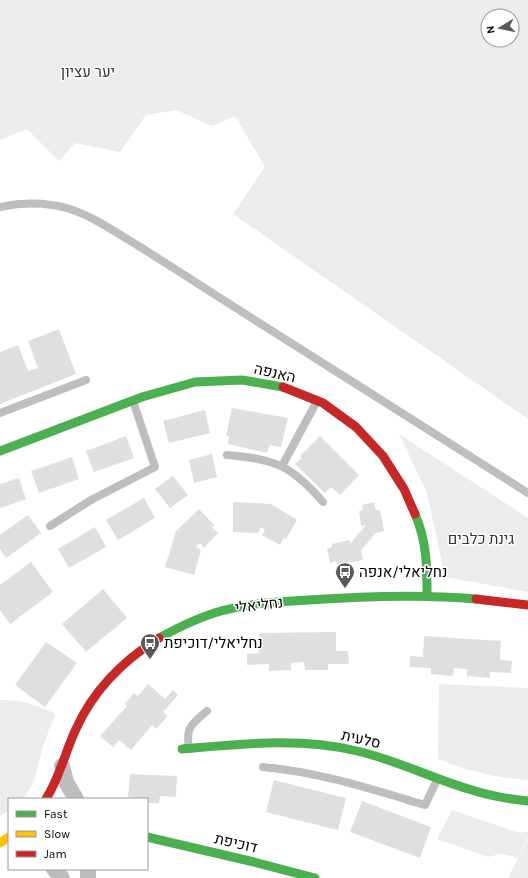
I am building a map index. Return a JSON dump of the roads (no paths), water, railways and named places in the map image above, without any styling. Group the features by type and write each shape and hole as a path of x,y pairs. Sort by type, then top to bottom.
{"street":[{"name":"האנפה","path":"0,451 133,401 195,382 242,380 285,387 323,404 356,427 383,456 404,489 419,524 427,560 427,596"},
{"name":"נחליאלי","path":"47,798 62,766 72,735 87,708 104,684 124,664 147,646 170,631 203,617 245,605 360,596 427,596 494,600 528,605"},
{"name":"סלעית","path":"186,748 269,743 327,745 360,751 381,757 467,789 494,796 528,801"},
{"path":"62,766 66,782 75,798"},
{"name":"דוכיפת","path":"148,837 315,878"},
{"path":"55,870 62,878"}],"lane":[{"path":"0,207 28,203 52,205 70,209 90,217 528,493"},
{"path":"0,413 86,380"},
{"path":"50,526 91,500 155,467 133,401"},
{"path":"282,466 317,401"},
{"path":"227,455 263,459 282,466 300,477 308,484 323,502"},
{"path":"186,748 189,728 207,711"},
{"path":"263,767 290,770 336,779 425,805 437,779"}],"place":[{"name":"נחליאלי/אנפה","path":"345,589"},
{"name":"נחליאלי/דוכיפת","path":"150,660"}],"park label":[{"name":"יער עציון","path":"88,72"},
{"name":"גינת כלבים","path":"481,539"}]}
